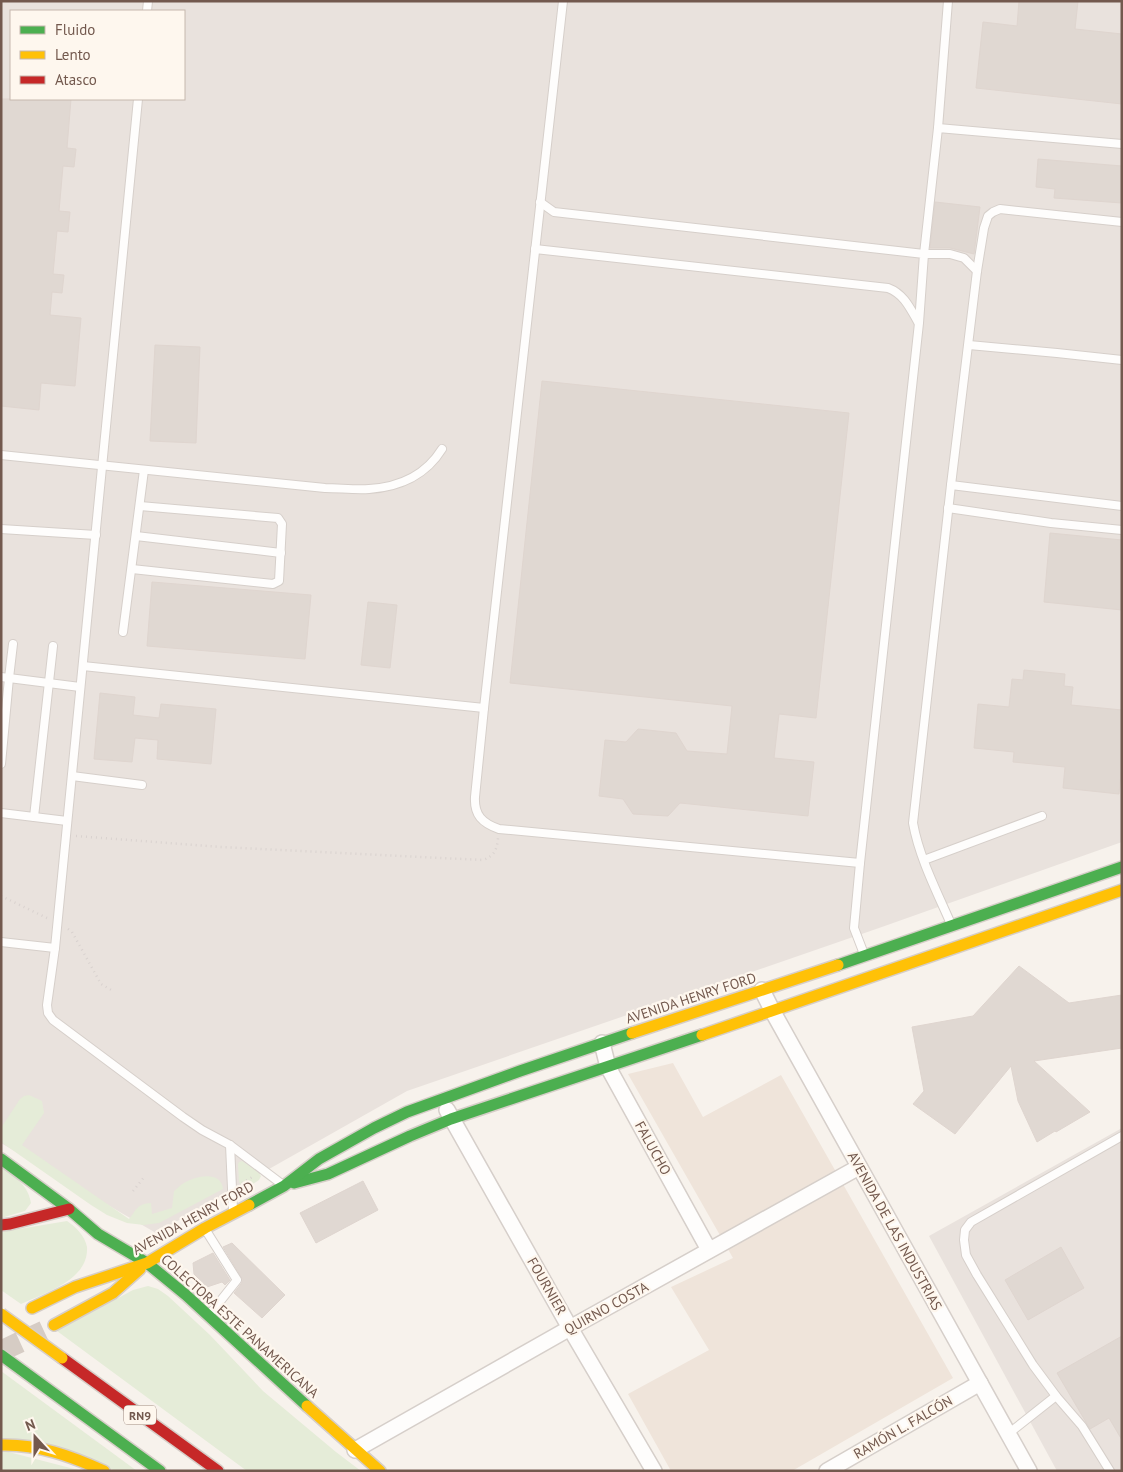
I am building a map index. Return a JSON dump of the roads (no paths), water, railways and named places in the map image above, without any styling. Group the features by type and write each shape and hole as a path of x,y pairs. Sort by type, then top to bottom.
{"main road":[{"name":"AVENIDA HENRY FORD","path":"32,1308 74,1287 147,1263 205,1228 284,1186 319,1159 374,1128 408,1112 520,1071 762,990 868,967 955,937 1122,867"},
{"name":"AVENIDA HENRY FORD","path":"284,1186 328,1174 451,1119 773,1012 868,967 955,937 1122,890"},
{"name":"COLECTORA ESTE PANAMERICANA","path":"1,1159 69,1209 98,1234 147,1263 209,1316 380,1471"},
{"path":"1,1225 69,1209"},
{"path":"54,1326 113,1293 147,1263"},
{"name":"RN9","path":"1,1314 218,1471"},
{"name":"RN9","path":"1,1355 160,1471"},
{"path":"1,1445 14,1444 38,1447 63,1454 104,1471"}],"street":[{"name":"AVENIDA DE LAS INDUSTRIAS","path":"762,990 1029,1471"},
{"name":"FALUCHO","path":"602,1044 608,1067 709,1250"},
{"name":"FOURNIER","path":"442,1100 570,1328 654,1471"},
{"name":"QUIRNO COSTA","path":"355,1450 859,1167"},
{"name":"RAMÓN L. FALCÓN","path":"827,1471 980,1384"}],"lane":[{"path":"563,1 484,708 475,806 477,813 482,820 498,829 860,863"},
{"path":"868,967 854,928 919,323 948,1"},
{"path":"138,100 55,948 47,1006 48,1013 53,1020 183,1117 230,1145 284,1186"},
{"path":"938,128 1122,144"},
{"path":"540,202 554,212 924,254 950,254 964,258 977,271"},
{"path":"955,937 924,860 915,835 913,823 948,508 984,228 988,216 1000,208 1122,222"},
{"path":"534,249 888,288 896,291 905,300 919,323"},
{"path":"969,345 1122,360"},
{"path":"1,455 325,488 368,490 408,481 435,460 442,449"},
{"path":"124,632 144,470"},
{"path":"951,485 1122,506"},
{"path":"132,569 273,584 279,581 282,524 278,518 140,506"},
{"path":"948,508 1051,523 1122,530"},
{"path":"1,529 96,535"},
{"path":"136,536 281,552"},
{"path":"1,764 5,678 13,644"},
{"path":"34,817 53,646"},
{"path":"83,666 484,708"},
{"path":"5,678 80,687"},
{"path":"72,776 142,786"},
{"path":"1,813 67,821"},
{"path":"924,860 1042,816"},
{"path":"1,942 55,948"},
{"path":"1110,1471 1082,1426 1033,1365 1007,1324 966,1255 964,1240 965,1230 971,1222 1122,1136"},
{"path":"230,1145 233,1213"},
{"path":"205,1228 237,1280 209,1316"},
{"path":"1008,1434 1056,1396"}],"tunnel":[{"path":"1,1351 44,1331"}]}
